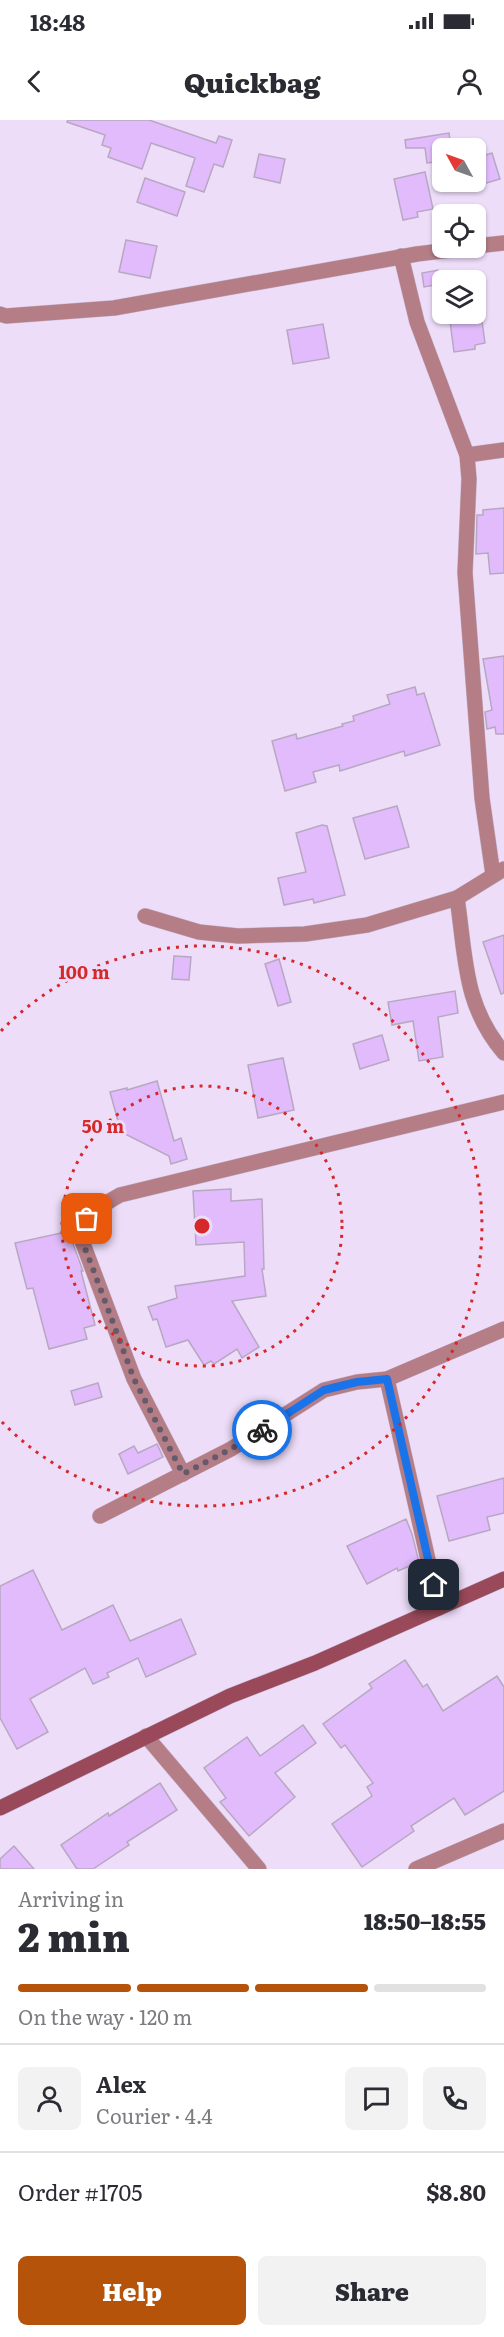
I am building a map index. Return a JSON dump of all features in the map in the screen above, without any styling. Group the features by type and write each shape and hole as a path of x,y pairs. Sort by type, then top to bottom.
{"street":[{"path":"486,245 504,243"},
{"path":"0,314 6,316 114,308 432,252"},
{"path":"145,916 199,932 228,935 304,934 367,925 457,898 498,872 482,798 465,573 469,479 467,455 417,322 401,256"},
{"path":"467,455 504,450"},
{"path":"457,898 471,994 478,1016 504,1053"},
{"path":"183,1474 134,1379 82,1241 87,1219 102,1205 120,1195 504,1102"},
{"path":"100,1516 231,1449 324,1390 357,1382 387,1379 504,1329"},
{"path":"387,1379 439,1608"},
{"path":"0,1808 230,1696 315,1663 504,1579"},
{"path":"146,1736 260,1869"},
{"path":"416,1869 504,1831"}],"building":[{"path":"68,120 149,120 216,143 219,136 232,140 223,167 214,164 204,192 186,186 195,158 151,143 142,169 108,157 111,148 102,145 105,135 67,122"},
{"path":"449,133 450,138 432,138 432,162 427,163 425,148 406,148 405,140"},
{"path":"492,153 500,179 486,183 486,155"},
{"path":"259,154 285,159 280,183 254,177"},
{"path":"425,172 432,209 417,212 418,217 403,220 394,179"},
{"path":"145,178 185,192 177,216 137,202"},
{"path":"126,240 157,246 150,278 119,272"},
{"path":"432,271 432,286 424,287 422,273"},
{"path":"323,324 329,358 293,364 287,330"},
{"path":"450,324 482,324 485,343 475,345 475,349 454,352"},
{"path":"504,508 504,573 490,574 488,553 476,554 477,515 483,515 483,510"},
{"path":"504,656 504,734 496,734 495,727 487,729 485,712 492,710 483,659"},
{"path":"415,687 417,695 424,693 440,745 405,756 404,751 340,771 339,765 313,772 316,782 285,791 272,741 296,734 297,739 343,726 342,724 354,721 353,716 390,704 387,695"},
{"path":"397,806 409,847 365,859 353,818"},
{"path":"322,825 327,826 345,895 314,903 313,899 284,905 278,878 306,872 296,833"},
{"path":"504,935 504,993 501,994 483,942"},
{"path":"174,956 191,957 189,980 172,979"},
{"path":"279,959 291,1002 278,1006 265,964"},
{"path":"455,991 458,1013 438,1017 443,1057 419,1061 413,1021 392,1025 388,1002"},
{"path":"382,1035 389,1060 360,1069 353,1044"},
{"path":"283,1058 294,1110 258,1118 248,1065"},
{"path":"157,1081 174,1141 181,1138 187,1159 171,1164 169,1156 121,1132 110,1092 127,1088 127,1090"},
{"path":"231,1189 231,1201 262,1199 264,1269 262,1269 266,1296 232,1301 259,1347 242,1358 237,1349 214,1364 211,1361 204,1365 188,1340 166,1347 157,1319 153,1320 148,1307 177,1298 175,1286 245,1276 244,1242 196,1245 193,1191"},
{"path":"75,1230 73,1244 83,1271 81,1271 95,1325 84,1328 87,1339 49,1349 33,1288 27,1289 15,1243"},
{"path":"98,1383 102,1397 75,1405 71,1391"},
{"path":"157,1444 163,1457 128,1474 119,1454 134,1446 138,1453"},
{"path":"504,1478 504,1513 487,1517 490,1530 449,1541 437,1496"},
{"path":"406,1519 419,1562 398,1571 397,1568 367,1584 347,1546"},
{"path":"33,1570 62,1630 113,1605 130,1641 181,1619 196,1654 146,1677 138,1658 107,1673 109,1677 93,1684 85,1668 30,1699 48,1732 17,1749 0,1718 0,1586"},
{"path":"405,1660 423,1687 427,1684 443,1711 497,1676 504,1687 504,1791 465,1815 454,1798 411,1826 414,1831 362,1867 332,1824 372,1796 367,1787 373,1783 345,1745 341,1748 323,1724 372,1688 369,1684"},
{"path":"303,1725 316,1743 275,1773 295,1797 249,1836 220,1802 226,1798 204,1768 247,1737 260,1756"},
{"path":"160,1783 177,1810 127,1842 129,1845 93,1869 77,1869 61,1845 108,1813 109,1816"},
{"path":"14,1846 34,1869 0,1869 0,1859"}],"way so far":[{"path":"87,1219 82,1241 134,1379 183,1474 262,1430"}],"route":[{"path":"262,1430 324,1390 357,1382 387,1379 434,1585"}]}
